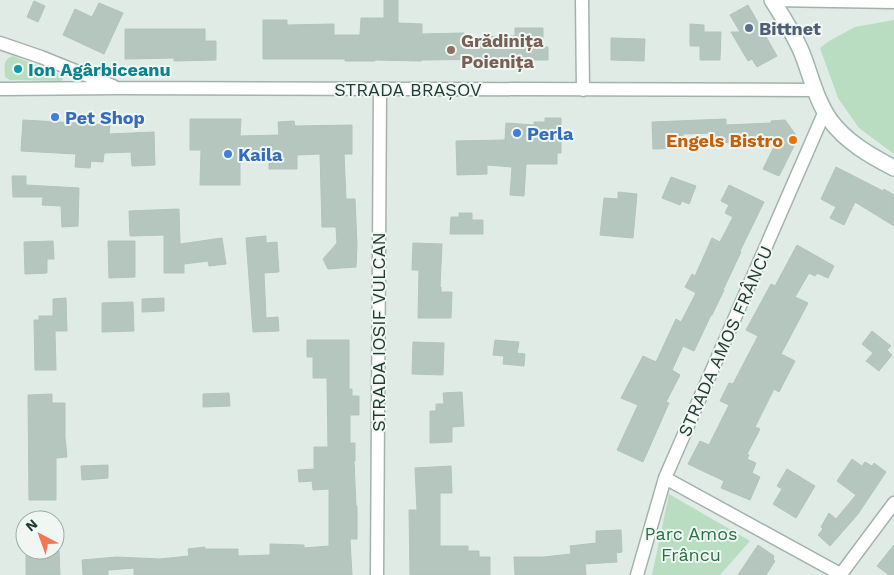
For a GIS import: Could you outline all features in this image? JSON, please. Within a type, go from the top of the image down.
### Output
[{"type":"main road","points":[[772,0],[801,51],[825,112],[850,141],[894,168]]},
{"type":"street","points":[[582,0],[583,90]]},
{"type":"street","points":[[772,0],[894,2]]},
{"type":"street","points":[[0,43],[41,56],[117,88]]},
{"type":"street","name":"STRADA BRAȘOV","points":[[0,89],[815,90]]},
{"type":"street","name":"STRADA IOSIF VULCAN","points":[[377,575],[380,89]]},
{"type":"street","name":"STRADA AMOS FRÂNCU","points":[[637,575],[665,478],[825,112]]},
{"type":"street","points":[[665,478],[842,575],[894,503]]},
{"type":"green space","points":[[894,20],[894,154],[859,128],[838,98],[820,48],[855,27]]},
{"type":"green space","points":[[13,56],[61,75],[62,81],[10,80],[5,77],[5,64],[7,59]]},
{"type":"green space","name":"Parc Amos Frâncu","points":[[669,494],[750,541],[720,575],[652,575]]},
{"type":"building","points":[[384,0],[398,0],[398,23],[422,24],[422,34],[464,33],[464,37],[515,36],[515,28],[543,28],[543,47],[548,47],[548,60],[345,61],[345,59],[263,59],[263,20],[287,20],[287,25],[334,24],[334,35],[360,35],[361,18],[384,18]]},
{"type":"building","points":[[34,1],[45,6],[38,22],[27,17]]},
{"type":"building","points":[[99,3],[123,13],[104,54],[63,35],[75,9],[92,17]]},
{"type":"building","points":[[748,5],[777,56],[757,67],[752,59],[748,61],[731,32],[740,32],[730,15]]},
{"type":"building","points":[[690,24],[704,25],[704,32],[721,32],[720,60],[700,60],[700,46],[690,46]]},
{"type":"building","points":[[125,29],[205,29],[205,41],[216,41],[216,60],[174,61],[174,58],[125,59]]},
{"type":"building","points":[[611,38],[645,39],[644,61],[611,60]]},
{"type":"building","points":[[545,118],[561,118],[561,153],[557,153],[557,164],[526,164],[524,196],[510,195],[512,167],[487,165],[487,174],[457,175],[456,141],[505,140],[506,123],[534,125],[534,122],[545,122]]},
{"type":"building","points":[[190,119],[241,119],[240,136],[279,135],[278,122],[294,121],[295,126],[352,125],[352,154],[344,154],[346,199],[355,199],[356,267],[328,269],[323,259],[337,243],[336,227],[322,227],[320,154],[297,155],[297,169],[269,169],[269,152],[240,153],[240,185],[200,185],[201,150],[190,150]]},
{"type":"building","points":[[726,119],[726,125],[771,123],[771,121],[785,120],[798,138],[779,176],[763,169],[775,145],[738,147],[738,142],[713,143],[712,133],[683,134],[683,148],[653,149],[652,122]]},
{"type":"building","points":[[23,120],[110,125],[109,134],[154,132],[155,165],[132,166],[131,152],[104,153],[103,162],[91,161],[90,168],[75,167],[76,154],[21,151]]},
{"type":"building","points":[[836,167],[894,195],[894,226],[855,202],[844,225],[830,218],[836,207],[821,199]]},
{"type":"building","points":[[12,176],[26,176],[26,185],[79,188],[78,226],[62,227],[61,206],[42,205],[43,197],[13,197]]},
{"type":"building","points":[[671,177],[696,186],[689,204],[682,201],[680,205],[662,198]]},
{"type":"building","points":[[729,185],[764,202],[694,351],[683,346],[672,370],[680,375],[666,402],[669,403],[643,462],[617,450],[638,405],[621,398],[643,356],[656,362],[676,319],[681,322],[696,293],[685,287],[692,274],[695,276],[712,238],[720,242],[733,217],[725,213],[729,205],[721,201]]},
{"type":"building","points":[[618,192],[637,194],[633,238],[600,235],[604,198],[618,199]]},
{"type":"building","points":[[179,209],[180,244],[222,238],[226,264],[209,266],[208,261],[184,264],[184,273],[164,273],[164,235],[130,236],[129,211]]},
{"type":"building","points":[[459,213],[472,213],[472,220],[483,220],[483,234],[450,234],[451,217],[459,217]]},
{"type":"building","points":[[266,236],[266,243],[277,242],[279,272],[264,273],[266,318],[278,317],[279,331],[253,332],[246,238]]},
{"type":"building","points":[[53,241],[54,259],[47,259],[47,273],[25,274],[24,242]]},
{"type":"building","points":[[108,241],[135,241],[135,277],[109,278]]},
{"type":"building","points":[[413,243],[442,244],[440,287],[441,292],[452,292],[451,318],[418,318],[419,270],[412,270]]},
{"type":"building","points":[[797,245],[834,266],[828,278],[817,273],[815,276],[809,273],[795,297],[808,303],[781,354],[795,361],[779,392],[774,389],[755,427],[760,429],[747,454],[749,455],[747,459],[756,463],[752,473],[760,477],[750,500],[721,488],[724,481],[688,464],[700,441],[709,445],[729,405],[720,401],[729,383],[733,384],[758,336],[746,330],[771,284],[775,286]]},
{"type":"building","points":[[66,298],[67,331],[55,331],[56,370],[35,370],[34,320],[39,320],[39,316],[53,316],[53,299]]},
{"type":"building","points":[[164,298],[164,311],[142,312],[142,299]]},
{"type":"building","points":[[133,302],[134,331],[102,332],[102,303]]},
{"type":"building","points":[[872,331],[891,346],[887,350],[892,355],[879,371],[866,361],[873,353],[862,344]]},
{"type":"building","points":[[307,340],[349,340],[349,389],[352,389],[352,396],[359,396],[359,415],[350,415],[350,443],[355,443],[354,461],[357,506],[357,539],[350,539],[352,575],[134,575],[134,568],[108,570],[108,575],[83,575],[82,560],[117,557],[160,559],[189,556],[188,549],[205,547],[205,549],[238,549],[238,556],[270,555],[270,544],[304,545],[304,548],[329,546],[329,489],[313,490],[312,481],[299,482],[298,470],[314,469],[314,447],[328,447],[327,378],[313,378],[313,357],[307,357]]},
{"type":"building","points":[[495,340],[519,342],[517,353],[525,354],[524,366],[503,364],[504,356],[493,355]]},
{"type":"building","points":[[413,342],[444,343],[443,375],[412,374]]},
{"type":"building","points":[[462,392],[464,426],[452,427],[452,442],[430,443],[430,411],[436,411],[436,404],[444,404],[443,393]]},
{"type":"building","points":[[229,393],[230,406],[203,407],[203,394]]},
{"type":"building","points":[[52,394],[52,403],[65,403],[67,457],[56,458],[56,500],[29,500],[28,395]]},
{"type":"building","points":[[852,459],[862,466],[865,462],[872,466],[874,463],[886,472],[858,514],[830,546],[818,535],[823,529],[821,527],[829,513],[836,519],[856,495],[837,481]]},
{"type":"building","points":[[108,465],[108,478],[82,480],[81,466]]},
{"type":"building","points":[[451,466],[452,493],[440,493],[440,546],[468,546],[468,551],[479,551],[479,557],[490,557],[490,575],[410,575],[409,510],[417,510],[415,468]]},
{"type":"building","points":[[787,469],[815,486],[796,518],[773,504],[782,489],[777,486]]},
{"type":"building","points":[[621,530],[622,552],[616,553],[617,562],[585,564],[586,575],[515,575],[514,557],[544,557],[571,554],[570,546],[596,543],[596,531]]},
{"type":"building","points":[[758,545],[774,556],[773,559],[775,561],[766,575],[738,575]]},
{"type":"building","points":[[894,545],[894,575],[889,575],[877,566]]},
{"type":"building","points":[[26,560],[59,560],[60,575],[26,575]]},
{"type":"place","name":"Bittnet","points":[[749,28]]},
{"type":"place","name":"Grădinița Poienița","points":[[451,50]]},
{"type":"place","name":"Ion Agârbiceanu","points":[[18,69]]},
{"type":"place","name":"Pet Shop","points":[[55,117]]},
{"type":"place","name":"Perla","points":[[517,133]]},
{"type":"place","name":"Engels Bistro","points":[[793,140]]},
{"type":"place","name":"Kaila","points":[[228,154]]}]
